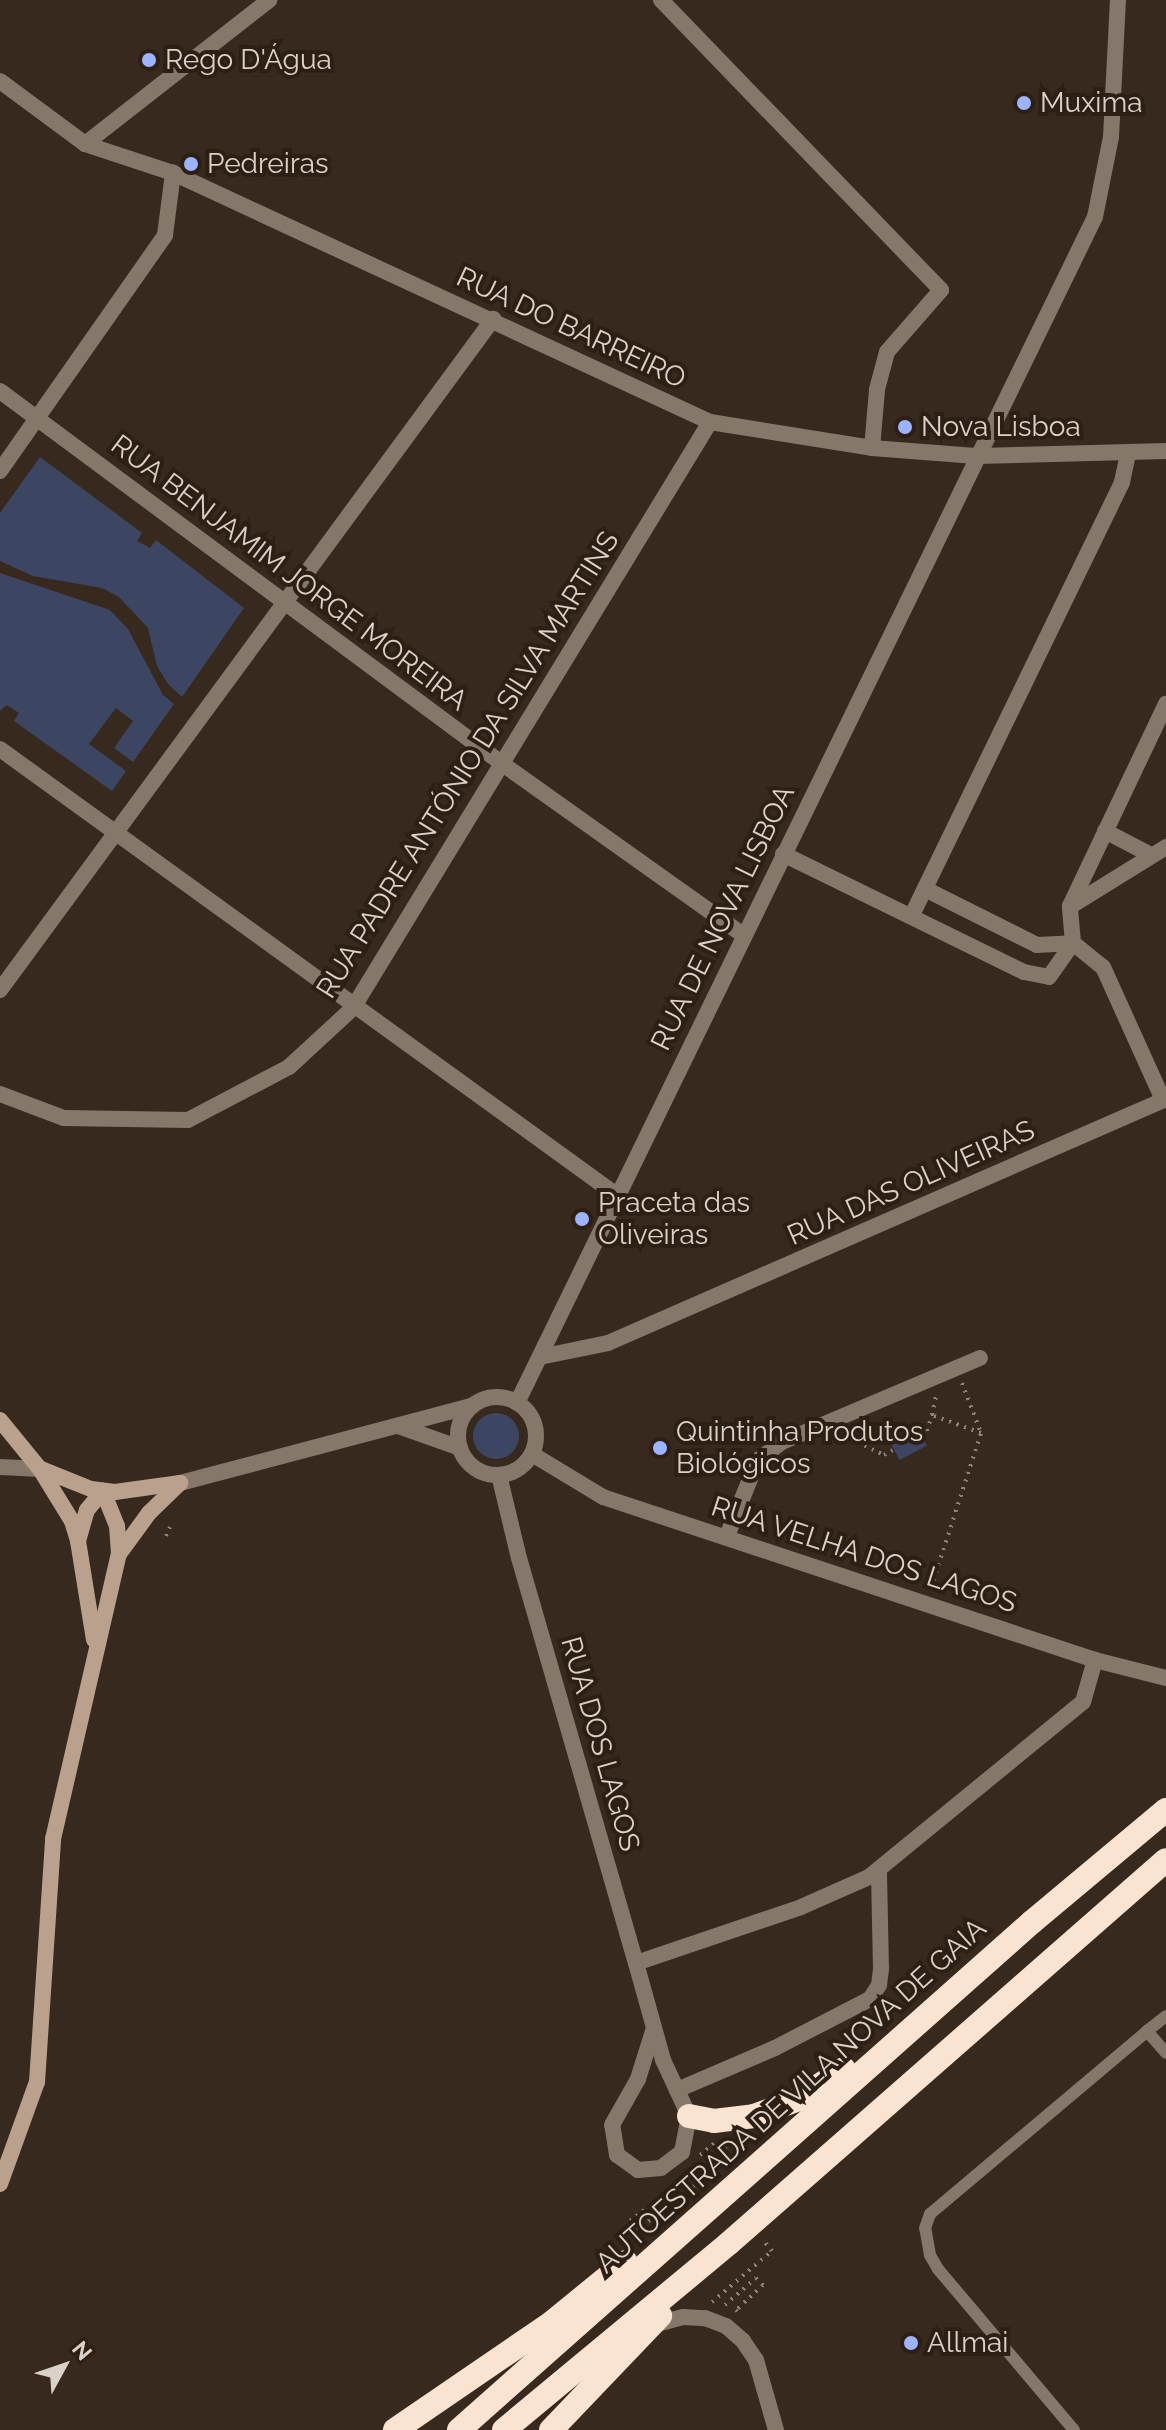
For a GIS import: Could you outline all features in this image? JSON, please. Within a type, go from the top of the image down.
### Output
[{"type":"highway","name":"AUTOESTRADA DE VILA NOVA DE GAIA","points":[[459,2430],[1032,1922],[1166,1810]]},
{"type":"highway","points":[[504,2430],[728,2244],[1166,1860]]},
{"type":"highway","points":[[395,2430],[550,2324],[1009,1927],[1032,1922]]},
{"type":"highway","points":[[689,2116],[714,2121],[754,2116],[799,2099],[844,2069]]},
{"type":"highway","points":[[551,2430],[728,2244]]},
{"type":"main road","points":[[0,1420],[62,1502],[78,1541],[95,1646]]},
{"type":"main road","points":[[40,1469],[65,1481],[103,1491],[180,1483]]},
{"type":"main road","points":[[119,1554],[149,1513],[180,1483]]},
{"type":"main road","points":[[78,1541],[87,1510],[103,1491]]},
{"type":"main road","points":[[0,2184],[37,2082],[53,1839],[95,1646],[119,1554],[117,1526],[103,1491]]},
{"type":"street","points":[[85,144],[269,0]]},
{"type":"street","points":[[661,0],[941,290],[887,352],[877,390],[872,448]]},
{"type":"street","name":"RUA DE NOVA LISBOA","points":[[517,1403],[1095,217],[1111,137],[1118,0]]},
{"type":"street","name":"RUA DO BARREIRO","points":[[0,81],[85,144],[173,173],[710,422],[872,448],[976,456],[1166,451]]},
{"type":"street","points":[[0,471],[165,235],[173,173]]},
{"type":"street","points":[[0,990],[493,319]]},
{"type":"street","name":"RUA BENJAMIM JORGE MOREIRA","points":[[0,391],[504,765],[743,935]]},
{"type":"street","name":"RUA PADRE ANTÓNIO DA SILVA MARTINS","points":[[0,1094],[64,1118],[188,1120],[289,1067],[353,1008],[504,765],[710,422]]},
{"type":"street","points":[[912,915],[1122,482],[1128,454]]},
{"type":"street","points":[[783,854],[1024,972],[1049,977],[1073,943],[1070,906],[1166,704]]},
{"type":"street","points":[[0,749],[353,1008],[618,1196]]},
{"type":"street","points":[[1105,831],[1158,851]]},
{"type":"street","points":[[1070,906],[1158,851]]},
{"type":"street","points":[[925,889],[1037,945],[1073,943],[1103,967],[1164,1100]]},
{"type":"street","points":[[1024,972],[1037,945]]},
{"type":"street","name":"RUA DAS OLIVEIRAS","points":[[540,1357],[608,1343],[1164,1100]]},
{"type":"street","points":[[727,1536],[760,1459],[782,1442],[980,1358]]},
{"type":"street","points":[[180,1483],[472,1406],[485,1398],[501,1397],[517,1403],[535,1424],[536,1440],[532,1454],[523,1466],[499,1475],[479,1471],[467,1461],[460,1448],[458,1433],[462,1418],[472,1406]]},
{"type":"street","points":[[398,1426],[460,1448]]},
{"type":"street","name":"RUA VELHA DOS LAGOS","points":[[532,1454],[603,1497],[1095,1660],[1166,1678]]},
{"type":"street","points":[[0,1467],[40,1469]]},
{"type":"street","name":"RUA DOS LAGOS","points":[[499,1475],[519,1558],[654,2028],[689,2116]]},
{"type":"street","points":[[636,1963],[801,1907],[879,1870],[1083,1702],[1095,1660]]},
{"type":"street","points":[[677,2090],[775,2048],[870,1999],[879,1985],[881,1969],[879,1870]]},
{"type":"street","points":[[654,2028],[638,2079],[612,2125],[617,2155],[638,2170],[661,2168],[682,2152],[689,2116]]},
{"type":"street","points":[[652,2325],[683,2317],[705,2318],[726,2326],[743,2341],[756,2360],[777,2430]]},
{"type":"lane","points":[[1074,2430],[938,2269],[928,2247],[925,2228],[930,2214],[1166,2016]]},
{"type":"lane","points":[[1147,2031],[1166,2053]]},
{"type":"path","points":[[927,1431],[949,1371]]},
{"type":"path","points":[[926,1603],[981,1433],[949,1371]]},
{"type":"path","points":[[932,1415],[981,1433]]},
{"type":"path","points":[[823,1425],[884,1455],[893,1450]]},
{"type":"path","points":[[166,1536],[170,1527]]},
{"type":"path","points":[[689,2163],[724,2136],[729,2144],[630,2221],[637,2230],[707,2176]]},
{"type":"path","points":[[745,2321],[736,2310],[763,2285],[756,2278],[719,2311],[711,2303],[772,2251]]},
{"type":"shaded area","points":[[40,457],[142,533],[137,541],[150,548],[156,540],[244,608],[182,697],[168,684],[157,666],[148,628],[119,597],[102,588],[33,576],[0,561],[0,513]]},
{"type":"shaded area","points":[[0,573],[110,610],[128,629],[163,695],[174,704],[133,762],[114,748],[133,721],[116,708],[89,744],[126,771],[112,791],[14,721],[19,713],[7,705],[0,711]]},
{"type":"shaded area","points":[[496,1413],[512,1420],[519,1436],[512,1452],[496,1459],[480,1452],[473,1436],[480,1420]]},
{"type":"shaded area","points":[[917,1427],[927,1446],[899,1460],[890,1442]]},
{"type":"place","name":"Rego D'Água","points":[[149,60]]},
{"type":"place","name":"Muxima","points":[[1024,103]]},
{"type":"place","name":"Pedreiras","points":[[191,164]]},
{"type":"place","name":"Nova Lisboa","points":[[905,427]]},
{"type":"place","name":"Praceta das Oliveiras","points":[[582,1219]]},
{"type":"place","name":"Quintinha Produtos Biológicos","points":[[660,1448]]},
{"type":"place","name":"Allmai","points":[[911,2343]]}]
